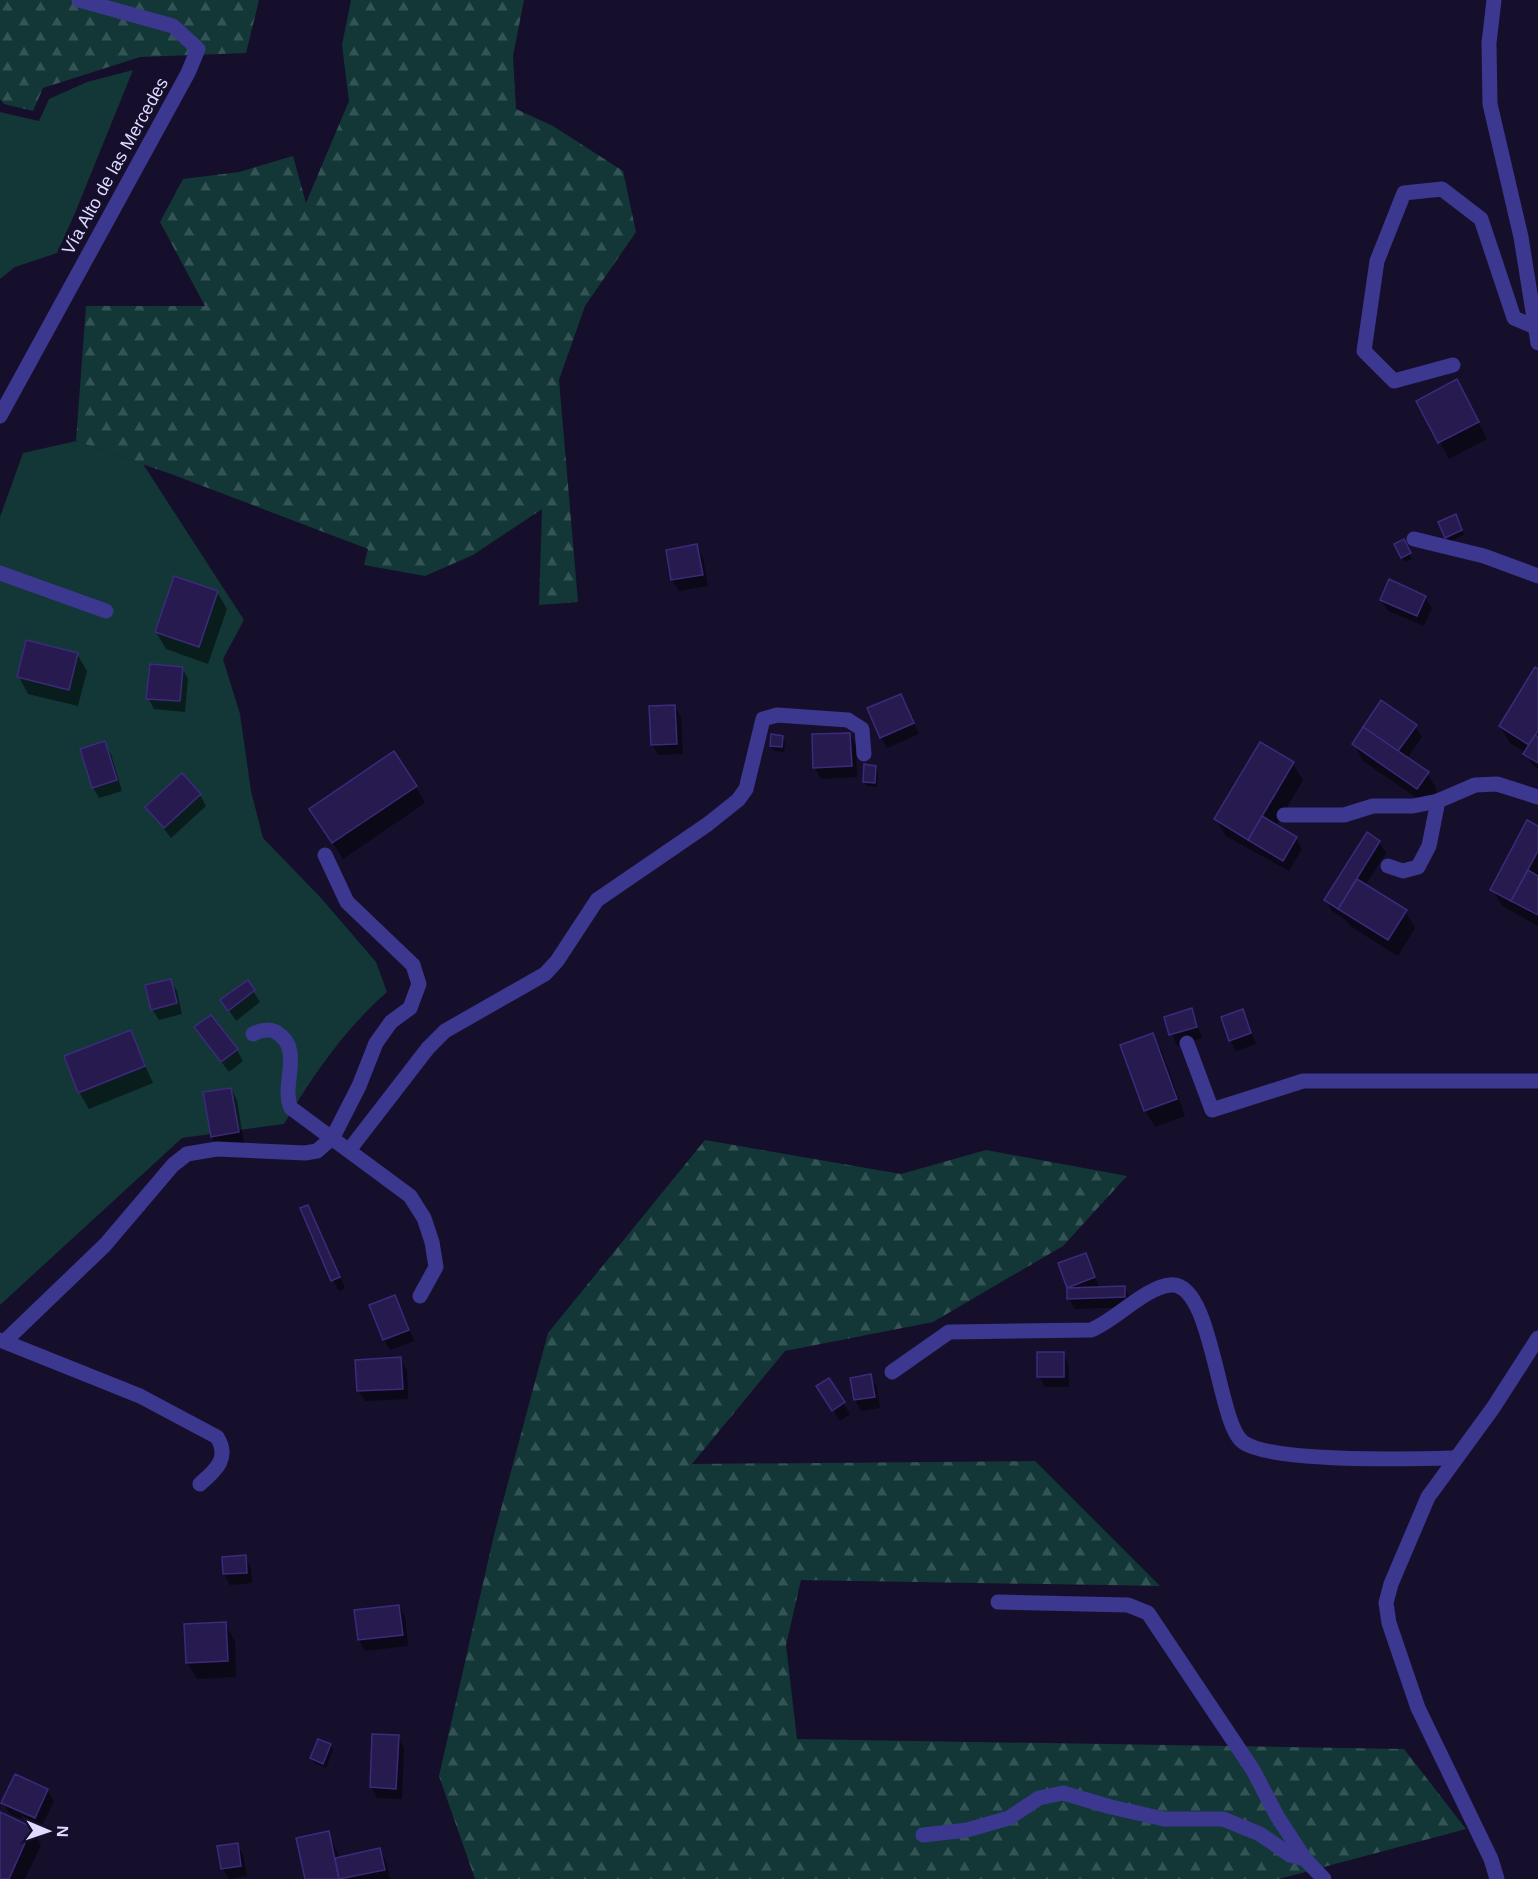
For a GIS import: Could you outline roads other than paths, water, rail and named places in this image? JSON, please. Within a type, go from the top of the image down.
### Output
[{"type":"street","name":"Vía Alto de las Mercedes","points":[[0,416],[188,74],[198,49],[173,26],[79,0]]},
{"type":"street","points":[[1494,0],[1489,43],[1490,104],[1521,237],[1533,326],[1538,343]]},
{"type":"street","points":[[1453,365],[1394,381],[1364,351],[1377,261],[1404,193],[1442,189],[1481,219],[1514,318],[1533,326]]},
{"type":"street","points":[[1414,539],[1485,556],[1538,576]]},
{"type":"street","points":[[0,573],[106,611]]},
{"type":"street","points":[[350,1149],[428,1048],[445,1031],[545,974],[557,961],[597,900],[708,824],[738,800],[746,789],[763,719],[777,715],[848,720],[862,729],[864,754]]},
{"type":"street","points":[[1284,815],[1344,815],[1373,806],[1413,806],[1438,801],[1475,785],[1497,784],[1538,797]]},
{"type":"street","points":[[1389,866],[1403,871],[1418,867],[1430,846],[1438,801]]},
{"type":"street","points":[[200,1484],[221,1464],[223,1447],[218,1437],[140,1396],[3,1341],[105,1245],[173,1165],[187,1154],[210,1149],[305,1153],[317,1151],[333,1137],[359,1086],[376,1042],[391,1022],[410,1008],[419,984],[413,965],[346,902],[325,855]]},
{"type":"street","points":[[253,1034],[262,1030],[272,1030],[283,1037],[289,1048],[291,1062],[289,1103],[296,1113],[350,1149],[410,1196],[424,1218],[432,1242],[436,1267],[420,1296]]},
{"type":"street","points":[[1187,1043],[1212,1110],[1303,1081],[1538,1081]]},
{"type":"street","points":[[891,1372],[949,1332],[1091,1330],[1104,1325],[1154,1291],[1170,1285],[1178,1286],[1185,1290],[1201,1316],[1233,1431],[1249,1447],[1298,1455],[1382,1459],[1455,1458]]},
{"type":"street","points":[[1497,1879],[1491,1859],[1418,1708],[1389,1623],[1386,1603],[1390,1584],[1428,1497],[1493,1408],[1538,1338]]},
{"type":"street","points":[[998,1602],[1128,1605],[1148,1613],[1253,1770],[1277,1816],[1305,1859],[1324,1879]]},
{"type":"street","points":[[923,1835],[967,1830],[1009,1818],[1039,1798],[1064,1793],[1111,1808],[1164,1819],[1223,1820],[1260,1834],[1290,1855],[1305,1859]]}]
